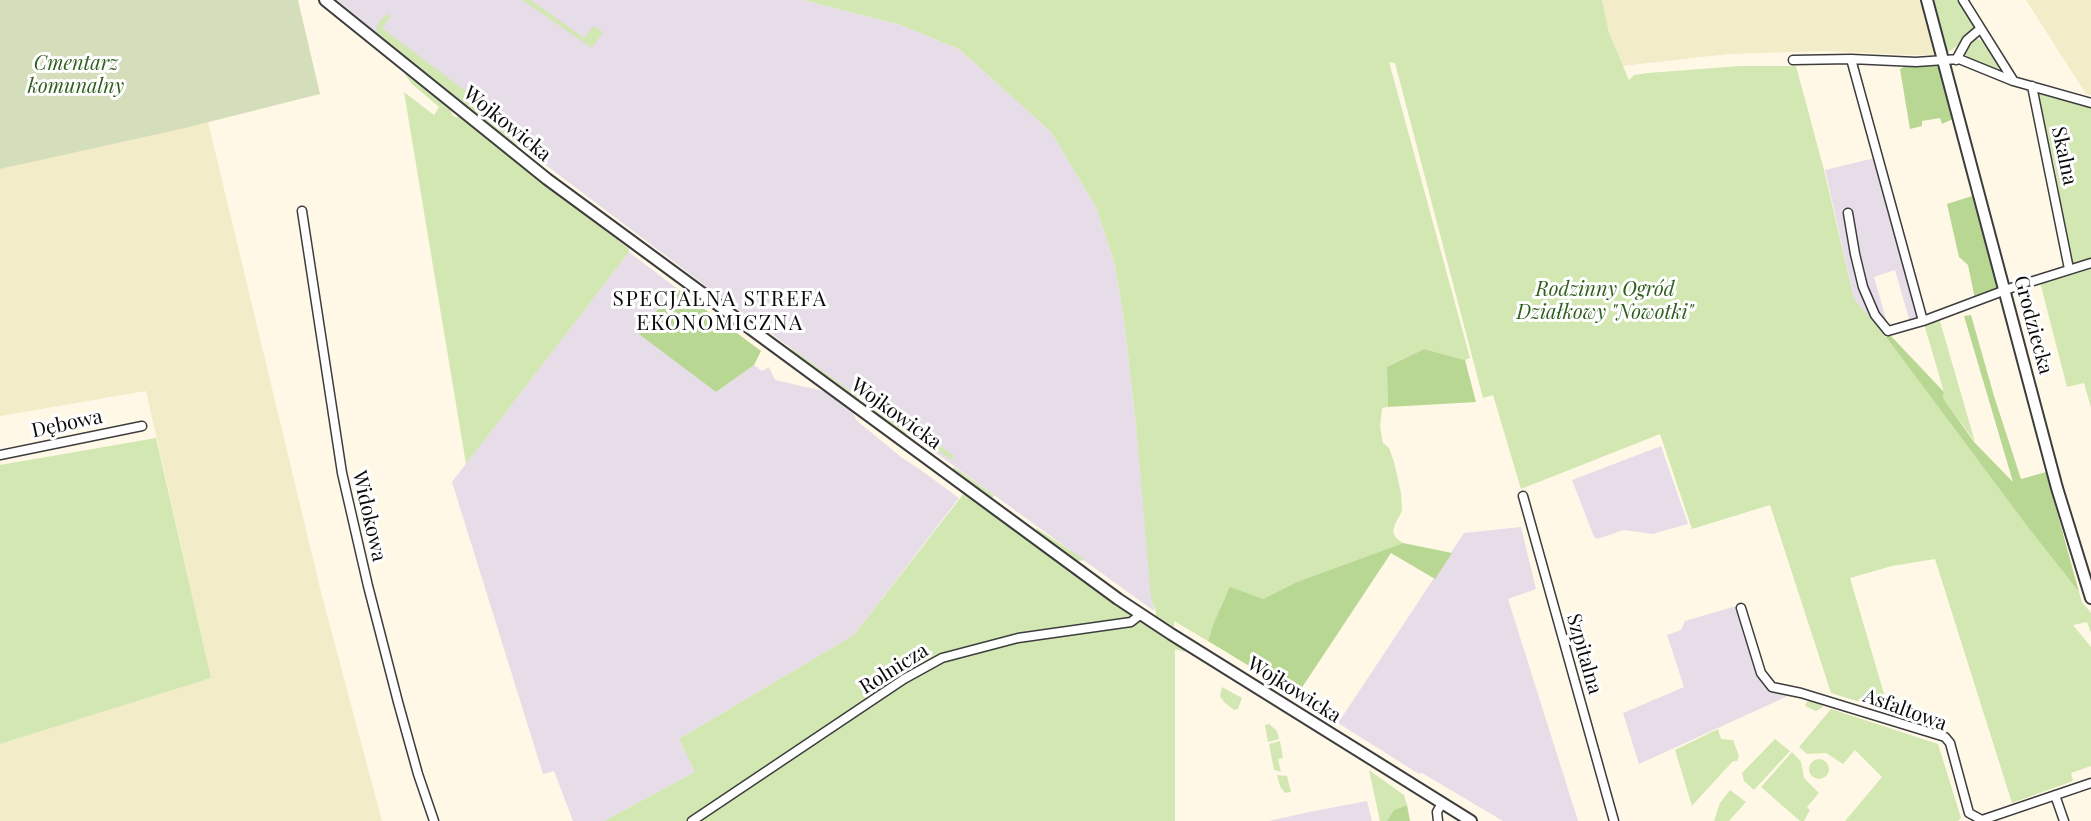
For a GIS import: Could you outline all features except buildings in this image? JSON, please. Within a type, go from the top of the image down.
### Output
[{"type":"street","name":"Wojkowicka","points":[[325,0],[556,186],[1141,614],[1471,821]]},
{"type":"street","name":"Grodziecka","points":[[1927,0],[2057,488],[2091,597]]},
{"type":"street","points":[[1963,0],[2013,81]]},
{"type":"street","points":[[1956,60],[1967,40],[1980,29]]},
{"type":"street","points":[[1851,59],[1923,321]]},
{"type":"street","points":[[1793,60],[1851,59],[1916,62],[1956,60],[2013,81],[2091,103]]},
{"type":"street","name":"Skalna","points":[[2032,86],[2069,269]]},
{"type":"street","name":"Widokowa","points":[[302,211],[342,473],[398,702],[434,821]]},
{"type":"street","points":[[1848,213],[1863,287],[1875,315],[1888,331],[2091,263]]},
{"type":"street","name":"Dębowa","points":[[0,455],[142,426]]},
{"type":"street","name":"Szpitalna","points":[[1523,496],[1614,821]]},
{"type":"street","name":"Asfaltowa","points":[[1741,608],[1761,673],[1772,687],[1810,695],[1945,737],[1950,743],[1969,813],[1982,821],[2091,783]]},
{"type":"street","name":"Rolnicza","points":[[692,821],[904,679],[942,658],[1018,638],[1131,622],[1141,614]]},
{"type":"street","points":[[2055,795],[2064,821]]},
{"type":"street","points":[[1438,821],[1437,812],[1442,803]]},
{"type":"shaded area","points":[[337,0],[803,0],[901,25],[959,49],[1051,132],[1096,207],[1114,261],[1124,320],[1154,611],[715,293],[514,141]]},
{"type":"shaded area","points":[[1602,0],[1920,0],[1935,55],[1825,51],[1728,54],[1622,66],[1609,33]]},
{"type":"shaded area","points":[[2026,0],[2091,0],[2091,95],[2086,94]]},
{"type":"shaded area","points":[[208,122],[321,592],[382,821],[0,821],[0,744],[211,678],[146,391],[0,416],[0,169]]},
{"type":"shaded area","points":[[1875,158],[1920,319],[1910,322],[1895,270],[1874,277],[1889,329],[1880,331],[1854,299],[1825,170]]},
{"type":"shaded area","points":[[629,252],[675,287],[640,334],[716,392],[754,365],[762,371],[769,367],[775,380],[841,395],[853,410],[856,420],[901,457],[959,498],[854,635],[679,739],[695,772],[604,821],[573,821],[554,771],[543,774],[452,482]]},
{"type":"shaded area","points":[[1661,446],[1688,524],[1652,534],[1624,530],[1597,539],[1594,537],[1572,480]]},
{"type":"shaded area","points":[[1521,527],[1536,589],[1508,599],[1578,821],[1503,821],[1422,773],[1419,774],[1338,723],[1464,533]]},
{"type":"shaded area","points":[[1743,604],[1764,673],[1788,696],[1639,764],[1623,713],[1684,687],[1667,635],[1681,630],[1685,621]]},
{"type":"shaded area","points":[[1367,801],[1372,821],[1269,821],[1309,812]]},
{"type":"green space","name":"Cmentarz komunalny","points":[[0,0],[298,0],[320,94],[185,128],[0,169]]},
{"type":"green space","points":[[522,0],[531,0],[584,38],[594,26],[603,32],[592,48]]},
{"type":"green space","name":"Rodzinny Ogród Działkowy \"Nowotki\"","points":[[803,0],[1602,0],[1609,33],[1629,80],[1634,75],[1648,73],[1740,66],[1796,66],[1824,170],[1854,299],[1886,337],[2079,592],[2082,602],[2091,613],[2091,633],[2087,622],[2073,625],[2091,647],[2091,766],[2071,773],[2073,781],[2012,803],[1935,559],[1892,566],[1850,578],[1889,711],[1831,693],[1770,505],[1692,529],[1660,434],[1521,489],[1493,395],[1483,398],[1395,63],[1389,62],[1470,358],[1465,360],[1424,349],[1387,367],[1388,407],[1382,408],[1380,427],[1383,443],[1389,448],[1394,462],[1401,493],[1402,511],[1393,532],[1396,538],[1403,543],[1297,582],[1263,599],[1213,625],[1208,641],[1174,621],[1175,643],[1185,652],[1175,649],[1175,821],[604,821],[695,772],[679,739],[854,635],[968,488],[1155,628],[1156,612],[1151,598],[1136,424],[1124,320],[1114,261],[1096,207],[1051,132],[959,49],[901,25]]},
{"type":"green space","points":[[1932,0],[1961,0],[1974,24],[1975,30],[1962,43],[1948,52]]},
{"type":"green space","points":[[389,14],[391,16],[382,28],[532,141],[514,146],[378,36],[376,28],[381,19]]},
{"type":"green space","points":[[1977,39],[1985,42],[1999,66],[1997,70],[1971,60],[1965,55],[1966,47]]},
{"type":"green space","points":[[1935,65],[1941,69],[1953,119],[1942,124],[1940,118],[1922,121],[1922,126],[1910,129],[1900,69],[1905,66]]},
{"type":"green space","points":[[404,73],[451,109],[452,115],[460,117],[629,249],[629,252],[466,464],[404,92],[434,115],[439,107],[412,84]]},
{"type":"green space","points":[[2031,88],[2091,106],[2091,260],[2071,266],[2055,169],[2045,127]]},
{"type":"green space","points":[[1972,196],[1999,290],[1975,299],[1968,265],[1959,257],[1947,204]]},
{"type":"green space","points":[[2091,267],[2091,408],[2084,383],[2067,387],[2040,282]]},
{"type":"green space","points":[[675,287],[761,351],[754,365],[716,392],[639,334]]},
{"type":"green space","points":[[1971,315],[2021,479],[2046,472],[2079,592],[1886,337],[1890,335],[1944,392],[1943,398],[1974,442],[2013,482],[1964,316]]},
{"type":"green space","points":[[1939,318],[1975,442],[1943,398],[1944,392],[1924,324]]},
{"type":"green space","points":[[791,348],[860,398],[858,401],[794,354]]},
{"type":"green space","points":[[1424,349],[1465,360],[1476,402],[1388,407],[1387,367]]},
{"type":"green space","points":[[864,400],[911,435],[902,433],[861,404]]},
{"type":"green space","points":[[926,435],[954,456],[951,460],[924,440]]},
{"type":"green space","points":[[156,438],[211,678],[0,744],[0,465]]},
{"type":"green space","points":[[954,467],[994,495],[992,499],[952,469]]},
{"type":"green space","points":[[1036,528],[1085,560],[1077,561],[1038,533]]},
{"type":"green space","points":[[1403,543],[1452,553],[1435,579],[1391,553],[1297,695],[1208,641],[1230,587],[1263,599],[1297,582]]},
{"type":"green space","points":[[1222,687],[1242,698],[1238,709],[1234,710],[1224,702],[1220,696]]},
{"type":"green space","points":[[1809,699],[1823,702],[1822,708],[1816,711],[1807,707],[1805,705]]},
{"type":"green space","points":[[1831,709],[1938,744],[1961,818],[1958,821],[1845,821],[1882,777],[1855,750],[1843,764],[1826,753],[1807,754],[1799,747]]},
{"type":"green space","points":[[1269,724],[1277,731],[1279,739],[1268,742],[1265,725]]},
{"type":"green space","points":[[1718,729],[1721,739],[1733,740],[1739,756],[1737,761],[1733,761],[1692,806],[1675,750]]},
{"type":"green space","points":[[1775,739],[1790,751],[1754,790],[1744,781],[1742,773]]},
{"type":"green space","points":[[1280,741],[1283,758],[1278,759],[1281,772],[1274,770],[1269,744]]},
{"type":"green space","points":[[1792,752],[1801,762],[1804,778],[1819,793],[1807,807],[1810,810],[1804,821],[1800,821],[1761,787]]},
{"type":"green space","points":[[1819,759],[1826,762],[1829,769],[1826,776],[1819,779],[1812,776],[1809,769],[1812,762]]},
{"type":"green space","points":[[1369,770],[1404,795],[1407,805],[1394,810],[1387,821],[1380,821]]},
{"type":"green space","points":[[1277,775],[1287,776],[1291,792],[1285,793]]},
{"type":"green space","points":[[1730,790],[1746,802],[1729,821],[1714,821],[1720,803]]},
{"type":"green space","points":[[1407,805],[1410,821],[1387,821],[1394,810]]},
{"type":"district","name":"SPECJALNA STREFA EKONOMICZNA","points":[[720,311]]}]
